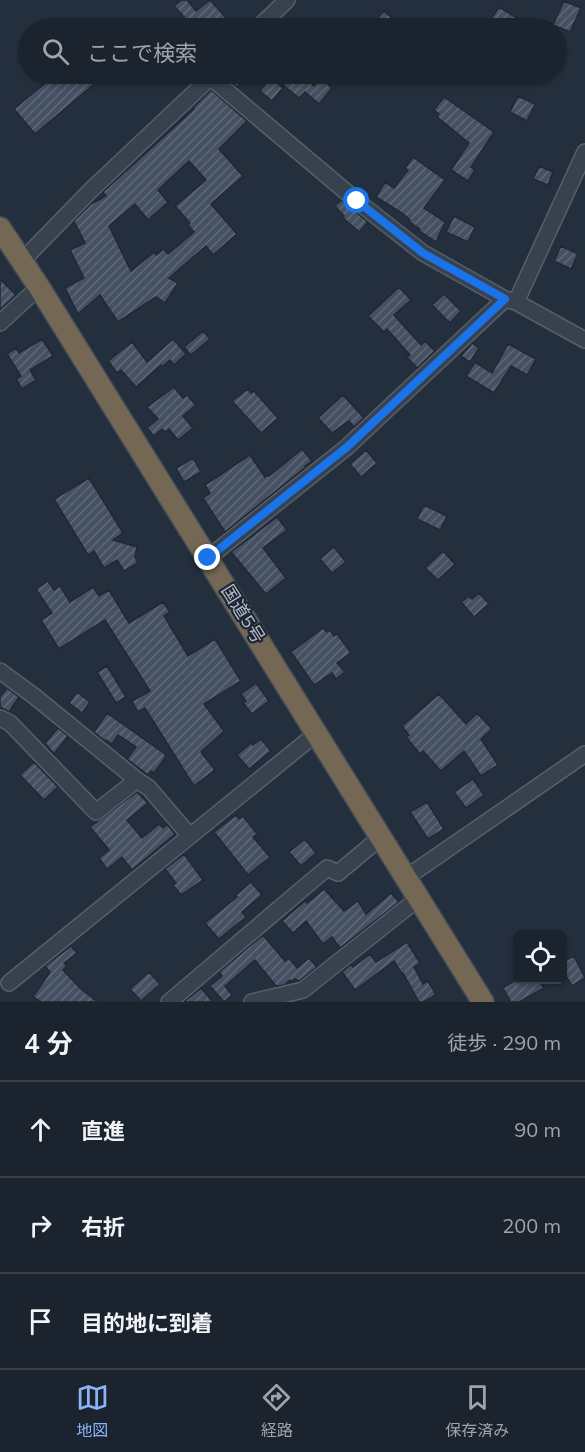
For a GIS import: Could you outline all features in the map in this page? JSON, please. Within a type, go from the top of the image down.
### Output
[{"type":"highway","name":"国道5号","points":[[0,228],[407,877],[481,1002]]},
{"type":"street","points":[[268,18],[286,0]]},
{"type":"street","points":[[22,261],[91,190],[203,84]]},
{"type":"street","points":[[222,84],[357,201],[423,253],[585,340]]},
{"type":"street","points":[[208,558],[347,447],[510,300],[585,152]]},
{"type":"street","points":[[0,323],[39,287]]},
{"type":"street","points":[[0,671],[149,788],[190,836]]},
{"type":"street","points":[[0,718],[10,723],[96,812],[137,780]]},
{"type":"street","points":[[9,983],[317,733]]},
{"type":"street","points":[[407,877],[585,754]]},
{"type":"street","points":[[169,1002],[327,868],[338,873],[381,837]]},
{"type":"street","points":[[252,1002],[303,990],[419,898]]},
{"type":"building","points":[[181,0],[187,0],[196,11],[210,0],[226,18],[185,18],[174,6]]},
{"type":"building","points":[[564,1],[581,8],[570,32],[567,31],[567,18],[556,18]]},
{"type":"building","points":[[499,7],[517,18],[492,18]]},
{"type":"building","points":[[384,11],[392,18],[378,18]]},
{"type":"building","points":[[44,84],[94,84],[35,134],[14,109]]},
{"type":"building","points":[[266,84],[278,84],[283,88],[272,101],[260,91]]},
{"type":"building","points":[[327,84],[332,88],[319,104],[305,92],[299,98],[283,85]]},
{"type":"building","points":[[211,90],[247,121],[219,149],[243,176],[211,204],[237,234],[213,255],[206,246],[169,278],[178,283],[165,303],[156,297],[118,322],[100,295],[78,314],[65,288],[84,278],[70,250],[85,243],[74,221],[91,204],[106,196],[103,192]],"holes":[[[189,161],[206,180],[175,206],[190,223],[188,225],[194,232],[168,254],[164,249],[156,255],[154,252],[131,271],[109,226],[135,204],[148,220],[168,202],[158,190]]]},
{"type":"building","points":[[518,96],[535,104],[527,121],[510,112]]},
{"type":"building","points":[[444,97],[494,132],[471,167],[475,170],[468,181],[451,170],[469,143],[437,117],[439,114],[434,110]]},
{"type":"building","points":[[413,157],[445,180],[424,208],[445,222],[436,242],[419,231],[420,229],[409,222],[410,220],[402,213],[376,197],[385,182],[394,188],[408,170],[405,168]]},
{"type":"building","points":[[539,166],[553,172],[548,185],[533,179]]},
{"type":"building","points":[[341,200],[368,222],[359,232],[343,218],[344,216],[335,206]]},
{"type":"building","points":[[454,216],[475,227],[468,242],[446,232]]},
{"type":"building","points":[[561,246],[578,254],[571,269],[554,261]]},
{"type":"building","points":[[0,279],[16,295],[0,310]]},
{"type":"building","points":[[399,287],[411,300],[394,315],[421,345],[425,341],[435,351],[417,368],[407,357],[410,355],[387,329],[384,332],[368,316]]},
{"type":"building","points":[[444,294],[461,311],[450,323],[432,305]]},
{"type":"building","points":[[203,331],[210,339],[191,355],[184,347]]},
{"type":"building","points":[[42,339],[53,356],[30,370],[36,380],[22,389],[16,379],[21,376],[7,354],[16,348],[19,353]]},
{"type":"building","points":[[173,339],[186,354],[174,365],[170,360],[162,367],[161,365],[136,387],[121,370],[117,373],[108,361],[132,342],[147,362]]},
{"type":"building","points":[[472,343],[479,348],[470,362],[461,356]]},
{"type":"building","points":[[508,344],[536,359],[527,375],[511,366],[494,393],[466,376],[475,362],[492,373]]},
{"type":"building","points":[[174,387],[183,398],[187,395],[196,405],[183,416],[193,428],[178,440],[169,429],[165,432],[162,429],[154,436],[147,428],[158,419],[147,407]]},
{"type":"building","points":[[248,389],[251,393],[254,391],[278,418],[261,433],[232,401]]},
{"type":"building","points":[[343,395],[364,418],[354,427],[349,421],[332,433],[318,418]]},
{"type":"building","points":[[302,449],[312,461],[225,532],[203,498],[210,493],[205,485],[250,455],[265,477],[269,476]]},
{"type":"building","points":[[366,450],[377,463],[361,477],[350,464]]},
{"type":"building","points":[[193,458],[201,472],[184,482],[176,468]]},
{"type":"building","points":[[89,478],[123,533],[113,540],[137,547],[135,557],[138,563],[124,571],[117,560],[104,568],[94,551],[88,555],[54,499]]},
{"type":"building","points":[[424,505],[447,516],[440,530],[417,519]]},
{"type":"building","points":[[277,517],[287,530],[263,548],[286,578],[266,594],[231,552]]},
{"type":"building","points":[[334,547],[346,562],[332,573],[320,559]]},
{"type":"building","points":[[443,551],[455,564],[438,580],[425,568]]},
{"type":"building","points":[[48,581],[54,590],[60,586],[70,602],[93,587],[99,596],[109,590],[129,623],[163,602],[170,612],[164,616],[188,656],[215,639],[241,681],[204,704],[224,731],[201,752],[215,770],[194,786],[145,708],[138,712],[132,701],[150,691],[105,620],[59,649],[41,620],[52,613],[36,589]]},
{"type":"building","points":[[479,593],[489,604],[474,617],[461,602],[469,596],[472,599]]},
{"type":"building","points":[[323,628],[327,632],[330,630],[334,636],[337,634],[351,653],[337,663],[345,672],[336,679],[332,673],[314,685],[291,652]]},
{"type":"building","points":[[107,666],[126,697],[116,703],[97,672]]},
{"type":"building","points":[[256,683],[269,701],[252,714],[243,703],[246,701],[241,694]]},
{"type":"building","points":[[7,688],[19,697],[9,712],[0,707],[0,697]]},
{"type":"building","points":[[77,692],[90,702],[82,713],[69,703]]},
{"type":"building","points":[[439,694],[466,724],[477,713],[492,729],[481,739],[498,765],[481,776],[464,751],[441,771],[423,751],[420,754],[406,737],[409,735],[402,726]]},
{"type":"building","points":[[107,713],[165,754],[165,758],[154,773],[151,771],[148,775],[127,759],[136,747],[118,735],[112,744],[94,732]]},
{"type":"building","points":[[58,728],[68,736],[54,754],[45,743]]},
{"type":"building","points":[[261,739],[271,751],[249,769],[237,755],[251,743],[253,745]]},
{"type":"building","points":[[34,762],[58,787],[44,800],[20,775]]},
{"type":"building","points":[[473,779],[484,795],[466,808],[454,792]]},
{"type":"building","points":[[137,792],[148,803],[127,820],[142,838],[159,824],[163,828],[167,824],[175,834],[132,870],[122,857],[107,869],[99,858],[109,850],[90,827]]},
{"type":"building","points":[[427,802],[444,829],[428,839],[410,812]]},
{"type":"building","points":[[236,815],[239,819],[243,816],[257,834],[253,837],[270,857],[248,875],[214,832]]},
{"type":"building","points":[[305,839],[316,853],[301,866],[289,852]]},
{"type":"building","points":[[184,854],[203,880],[181,895],[173,885],[176,883],[165,869]]},
{"type":"building","points":[[251,882],[262,895],[242,912],[246,917],[219,939],[205,923],[237,897],[235,896]]},
{"type":"building","points":[[324,889],[344,911],[358,901],[366,914],[391,893],[399,902],[340,948],[332,937],[323,944],[306,921],[293,933],[282,921],[305,901],[307,903]]},
{"type":"building","points":[[263,935],[285,961],[289,958],[297,968],[309,958],[317,967],[299,981],[295,979],[291,982],[290,980],[284,985],[276,986],[255,960],[225,986],[232,995],[224,1002],[210,986],[222,976],[219,972]]},
{"type":"building","points":[[407,942],[420,963],[414,967],[423,984],[428,981],[436,995],[423,1002],[419,1002],[394,961],[355,990],[342,972],[351,964],[353,967],[370,954],[376,962]]},
{"type":"building","points":[[71,946],[77,953],[64,963],[67,966],[63,970],[82,990],[98,1002],[41,1002],[33,997],[50,972],[45,966]]},
{"type":"building","points":[[574,956],[585,978],[572,986],[567,978],[567,960]]},
{"type":"building","points":[[149,972],[160,984],[141,1001],[130,989]]},
{"type":"building","points":[[513,982],[513,984],[542,984],[544,988],[519,1002],[511,1002],[503,988]]},
{"type":"building","points":[[201,988],[213,1002],[184,1002]]},
{"type":"route","points":[[208,558],[347,447],[505,299],[423,253],[357,201]]}]
